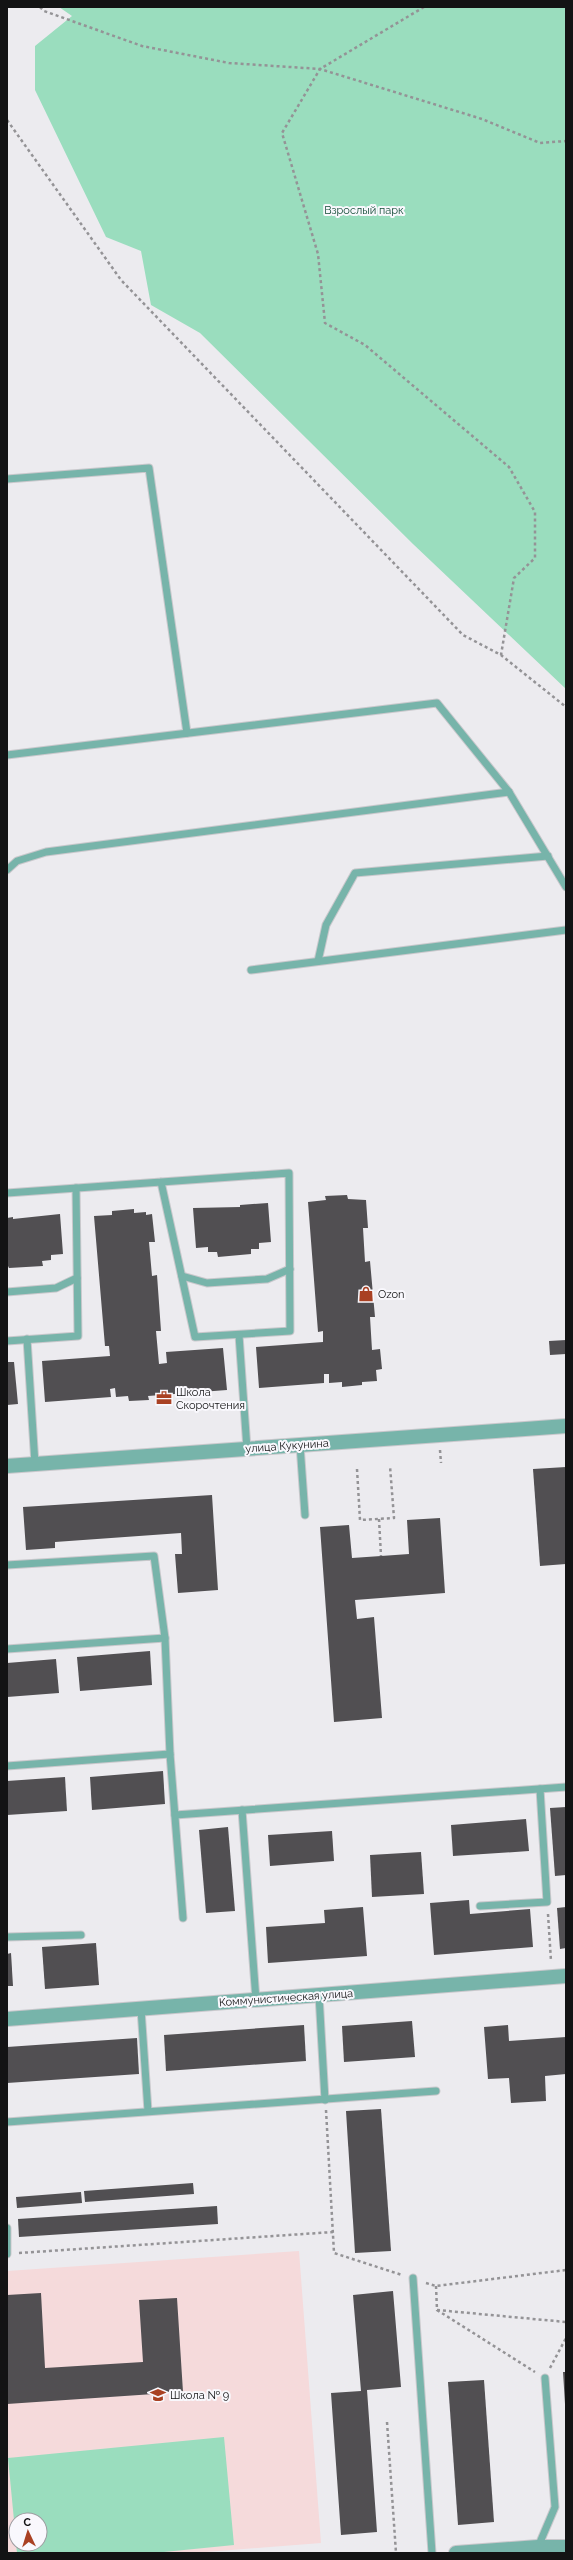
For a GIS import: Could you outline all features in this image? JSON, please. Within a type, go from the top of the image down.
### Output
[{"type":"street","name":"улица Кукунина","points":[[7,1466],[566,1426]]},
{"type":"street","name":"Коммунистическая улица","points":[[7,2019],[566,1976]]},
{"type":"street","points":[[456,2553],[538,2546],[566,2547]]},
{"type":"lane","points":[[7,479],[149,468],[187,733]]},
{"type":"lane","points":[[7,755],[437,703],[509,792],[566,887]]},
{"type":"lane","points":[[7,870],[17,861],[46,852],[509,792]]},
{"type":"lane","points":[[318,961],[326,925],[355,873],[548,856]]},
{"type":"lane","points":[[251,970],[566,930]]},
{"type":"lane","points":[[7,1193],[76,1188],[289,1173],[290,1331],[195,1337],[162,1182]]},
{"type":"lane","points":[[7,1341],[78,1336],[76,1188]]},
{"type":"lane","points":[[182,1276],[207,1283],[267,1279],[290,1269]]},
{"type":"lane","points":[[7,1292],[56,1288],[77,1278]]},
{"type":"lane","points":[[239,1334],[247,1449]]},
{"type":"lane","points":[[27,1340],[35,1464]]},
{"type":"lane","points":[[300,1445],[305,1515]]},
{"type":"lane","points":[[7,1565],[154,1556],[165,1638],[170,1754],[183,1918]]},
{"type":"lane","points":[[7,1649],[165,1638]]},
{"type":"lane","points":[[7,1766],[170,1754]]},
{"type":"lane","points":[[175,1815],[566,1787]]},
{"type":"lane","points":[[480,1906],[547,1902],[540,1789]]},
{"type":"lane","points":[[242,1810],[256,2000]]},
{"type":"lane","points":[[7,1937],[81,1935]]},
{"type":"lane","points":[[319,1995],[325,2100]]},
{"type":"lane","points":[[141,2009],[148,2112]]},
{"type":"lane","points":[[7,2122],[436,2091]]},
{"type":"lane","points":[[7,2228],[8,2254]]},
{"type":"lane","points":[[413,2278],[432,2553]]},
{"type":"lane","points":[[538,2546],[555,2506],[545,2378]]},
{"type":"path","points":[[40,7],[44,11],[142,46],[229,63],[320,69],[482,119],[540,143],[566,141]]},
{"type":"path","points":[[424,7],[417,9],[320,69],[282,133],[318,254],[325,323],[365,345],[508,467],[536,512],[535,558],[514,578],[501,655]]},
{"type":"path","points":[[7,120],[121,280],[276,443],[463,635],[501,655],[566,707]]},
{"type":"path","points":[[357,1469],[360,1520],[394,1518],[390,1466]]},
{"type":"path","points":[[379,1519],[381,1556]]},
{"type":"path","points":[[547,1902],[552,1977]]},
{"type":"path","points":[[325,2100],[334,2253],[436,2286],[566,2270]]},
{"type":"path","points":[[8,2254],[333,2232]]},
{"type":"path","points":[[436,2286],[437,2310]]},
{"type":"path","points":[[437,2310],[566,2322]]},
{"type":"path","points":[[437,2310],[545,2378],[566,2338]]},
{"type":"path","points":[[387,2422],[396,2553]]},
{"type":"shaded area","name":"Школа № 9","points":[[299,2251],[321,2543],[194,2553],[8,2553],[7,2271]]},
{"type":"green space","name":"Взрослый парк","points":[[59,7],[566,7],[566,689],[413,544],[200,333],[151,305],[141,251],[106,237],[35,90],[35,46],[72,16]]},
{"type":"green space","points":[[224,2437],[234,2545],[154,2553],[17,2553],[48,2552],[48,2512],[13,2512],[8,2458]]},
{"type":"building","points":[[347,1195],[348,1199],[366,1200],[368,1228],[363,1228],[365,1262],[370,1261],[375,1317],[370,1317],[372,1350],[380,1349],[382,1369],[376,1370],[377,1381],[362,1382],[362,1385],[342,1387],[342,1382],[329,1383],[329,1374],[324,1374],[324,1383],[259,1388],[256,1347],[323,1342],[323,1331],[318,1332],[308,1202],[326,1200],[325,1196]]},
{"type":"building","points":[[268,1203],[271,1242],[259,1243],[259,1249],[251,1249],[251,1254],[218,1257],[217,1252],[208,1252],[208,1247],[196,1248],[193,1208],[240,1207],[240,1205]]},
{"type":"building","points":[[134,1209],[134,1213],[146,1212],[146,1215],[152,1214],[155,1242],[149,1242],[152,1276],[157,1275],[161,1331],[156,1331],[159,1364],[167,1363],[166,1352],[223,1348],[227,1390],[148,1396],[149,1400],[129,1401],[128,1396],[116,1397],[115,1388],[110,1389],[111,1397],[45,1402],[42,1361],[110,1356],[109,1346],[105,1346],[94,1216],[112,1215],[112,1211]]},
{"type":"building","points":[[60,1214],[63,1254],[51,1255],[51,1260],[42,1261],[43,1266],[9,1268],[7,1264],[7,1218],[13,1217],[13,1219]]},
{"type":"building","points":[[566,1340],[566,1354],[550,1355],[549,1341]]},
{"type":"building","points":[[7,1362],[14,1362],[18,1404],[7,1405]]},
{"type":"building","points":[[566,1467],[566,1564],[540,1566],[533,1469]]},
{"type":"building","points":[[212,1495],[218,1590],[178,1593],[175,1554],[182,1554],[181,1533],[55,1542],[55,1548],[26,1550],[23,1507]]},
{"type":"building","points":[[440,1518],[445,1593],[355,1600],[357,1619],[374,1617],[382,1718],[334,1722],[320,1527],[349,1525],[352,1558],[409,1554],[407,1520]]},
{"type":"building","points":[[150,1651],[152,1685],[80,1691],[77,1657]]},
{"type":"building","points":[[56,1659],[59,1693],[7,1697],[7,1663]]},
{"type":"building","points":[[163,1771],[165,1804],[92,1810],[90,1777]]},
{"type":"building","points":[[65,1777],[67,1811],[7,1815],[7,1781]]},
{"type":"building","points":[[566,1807],[566,1875],[555,1876],[550,1808]]},
{"type":"building","points":[[526,1819],[529,1851],[453,1856],[451,1825]]},
{"type":"building","points":[[228,1827],[235,1911],[206,1913],[199,1830]]},
{"type":"building","points":[[332,1831],[334,1861],[270,1866],[268,1835]]},
{"type":"building","points":[[421,1852],[424,1894],[372,1897],[370,1855]]},
{"type":"building","points":[[469,1900],[470,1914],[530,1909],[533,1947],[434,1955],[430,1903]]},
{"type":"building","points":[[363,1907],[367,1956],[268,1963],[266,1927],[325,1923],[324,1910]]},
{"type":"building","points":[[566,1907],[566,1948],[560,1949],[557,1908]]},
{"type":"building","points":[[96,1943],[99,1985],[45,1989],[42,1947]]},
{"type":"building","points":[[11,1953],[13,1986],[7,1986],[7,1954]]},
{"type":"building","points":[[412,2021],[415,2057],[344,2062],[342,2026]]},
{"type":"building","points":[[304,2025],[306,2061],[166,2071],[164,2035]]},
{"type":"building","points":[[508,2025],[509,2041],[566,2037],[566,2074],[545,2076],[546,2101],[511,2103],[509,2078],[488,2079],[484,2027]]},
{"type":"building","points":[[137,2038],[139,2074],[7,2083],[7,2047]]},
{"type":"building","points":[[381,2109],[391,2251],[355,2253],[346,2111]]},
{"type":"building","points":[[193,2183],[194,2194],[85,2202],[84,2191]]},
{"type":"building","points":[[81,2192],[82,2203],[17,2208],[16,2197]]},
{"type":"building","points":[[217,2206],[218,2224],[19,2237],[18,2219]]},
{"type":"building","points":[[393,2291],[401,2387],[367,2390],[377,2532],[341,2535],[331,2393],[361,2391],[353,2295]]},
{"type":"building","points":[[41,2293],[45,2368],[143,2362],[139,2300],[177,2298],[183,2392],[7,2404],[7,2295]]},
{"type":"building","points":[[563,2372],[566,2372],[566,2404],[565,2404]]},
{"type":"building","points":[[484,2380],[494,2522],[458,2525],[448,2382]]},
{"type":"place","name":"Ozon","points":[[366,1294]]},
{"type":"place","name":"Школа Скорочтения","points":[[164,1398]]},
{"type":"place","name":"Школа № 9","points":[[158,2395]]}]
